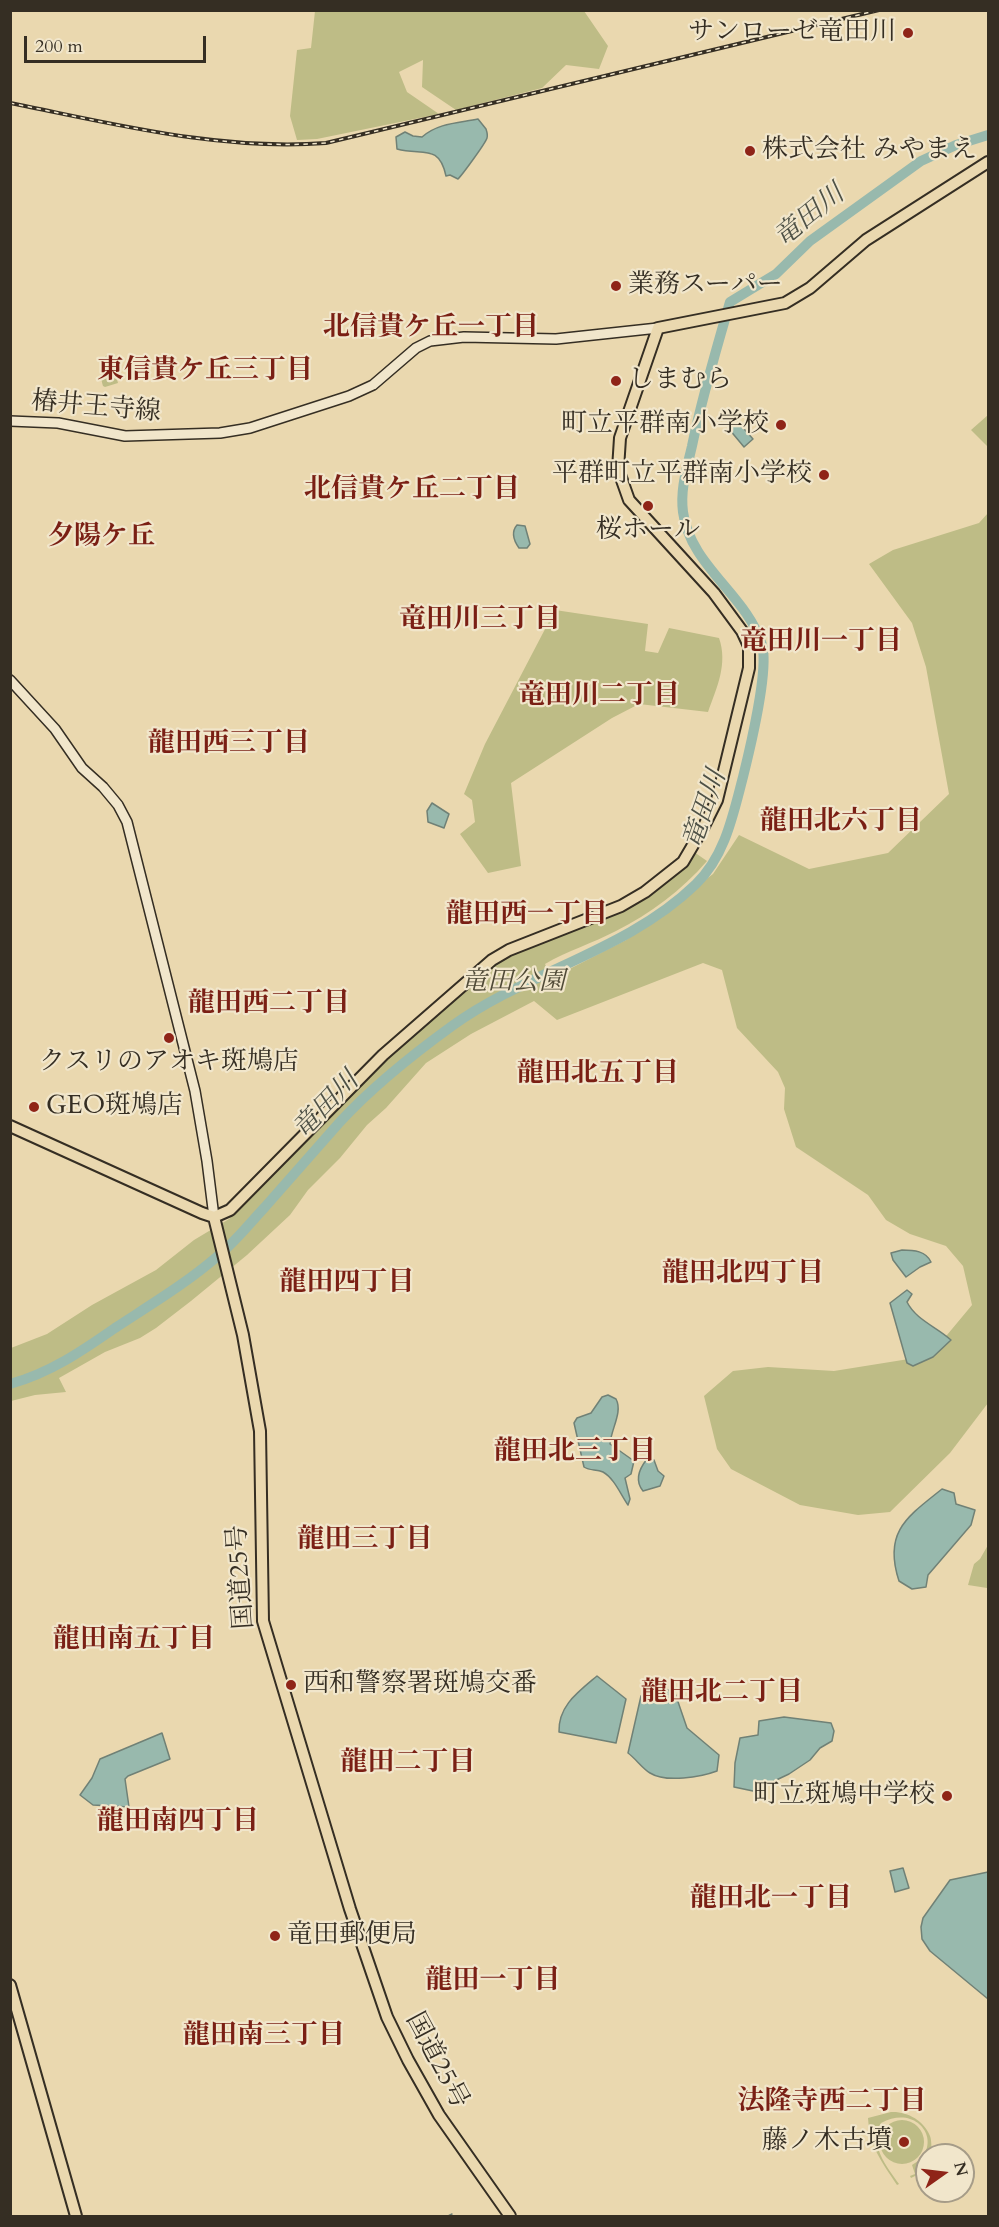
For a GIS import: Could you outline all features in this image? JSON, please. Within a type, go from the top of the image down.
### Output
[{"type":"highway","points":[[10,1126],[214,1217],[230,1210],[383,1055],[477,971],[510,950],[621,906],[645,892],[683,862],[717,801],[750,656],[749,645],[742,631],[714,593],[629,500],[623,487],[618,469],[620,438],[658,328],[785,303],[800,295],[866,240],[988,162]]},
{"type":"highway","name":"国道25号","points":[[214,1217],[243,1335],[260,1431],[263,1621],[350,1909],[387,2018],[438,2115],[510,2217]]},
{"type":"highway","points":[[10,1985],[76,2217]]},
{"type":"main road","name":"椿井王寺線","points":[[10,421],[58,423],[125,436],[220,433],[250,428],[350,396],[373,385],[416,348],[430,340],[464,337],[556,339],[658,328]]},
{"type":"main road","points":[[10,680],[55,729],[82,768],[103,787],[118,805],[127,822],[192,1080],[207,1161],[214,1217]]},
{"type":"green space","points":[[315,11],[584,11],[608,46],[599,69],[566,65],[542,88],[456,110],[422,87],[423,60],[399,72],[407,92],[439,114],[317,139],[297,140],[290,116],[297,50],[311,48]]},
{"type":"green space","points":[[109,353],[118,383],[105,387],[102,382],[101,368],[103,360]]},
{"type":"green space","points":[[988,415],[988,451],[987,446],[971,430]]},
{"type":"green space","name":"竜田公園","points":[[988,513],[988,1403],[950,1453],[890,1512],[858,1515],[800,1505],[731,1469],[717,1449],[704,1396],[733,1371],[768,1367],[834,1371],[915,1358],[947,1335],[972,1305],[963,1266],[946,1246],[910,1234],[886,1220],[868,1195],[796,1147],[784,1109],[785,1088],[778,1072],[737,1028],[722,970],[703,963],[557,1020],[534,1001],[471,1034],[426,1063],[308,1190],[290,1215],[247,1255],[191,1301],[140,1338],[105,1352],[59,1378],[66,1392],[35,1395],[11,1401],[11,1348],[47,1334],[92,1305],[156,1270],[194,1240],[229,1219],[377,1068],[418,1029],[504,957],[611,914],[694,852],[707,861],[676,891],[641,917],[545,964],[552,978],[626,940],[713,874],[739,835],[809,869],[888,853],[949,794],[926,667],[912,623],[869,564],[893,550],[979,523]]},
{"type":"green space","points":[[555,610],[648,624],[645,651],[658,653],[669,628],[719,638],[722,657],[720,675],[708,712],[639,704],[612,718],[511,783],[521,866],[488,873],[460,834],[475,822],[472,800],[464,794],[485,744]]},
{"type":"green space","points":[[988,1545],[988,1613],[987,1588],[968,1585],[974,1564],[980,1559]]},
{"type":"green space","points":[[891,2112],[908,2115],[919,2121],[930,2136],[931,2143],[927,2143],[924,2129],[917,2122],[907,2118],[895,2118],[881,2123],[877,2139],[878,2147],[885,2163],[899,2184],[897,2185],[874,2145],[868,2118]]},
{"type":"green space","points":[[902,2120],[910,2122],[922,2134],[924,2143],[915,2143],[915,2158],[910,2162],[902,2164],[894,2162],[882,2150],[880,2142],[882,2134],[894,2122]]},
{"type":"water","points":[[478,119],[486,129],[487,138],[458,179],[450,175],[446,176],[439,159],[434,155],[397,149],[396,137],[405,132],[422,137],[441,126]]},
{"type":"water","points":[[738,422],[753,439],[744,447],[729,429]]},
{"type":"water","points":[[517,525],[525,526],[530,544],[527,548],[519,548],[516,542],[514,534]]},
{"type":"water","points":[[432,803],[449,814],[444,828],[428,822],[427,811]]},
{"type":"water","points":[[902,1250],[923,1253],[931,1262],[906,1277],[893,1260],[891,1253]]},
{"type":"water","points":[[907,1290],[912,1294],[907,1302],[916,1314],[951,1340],[933,1357],[913,1366],[907,1363],[890,1303]]},
{"type":"water","points":[[608,1395],[616,1399],[618,1404],[610,1444],[634,1461],[631,1474],[625,1478],[630,1499],[628,1505],[607,1475],[584,1467],[574,1423],[577,1418],[591,1413],[602,1397]]},
{"type":"water","points":[[647,1459],[654,1460],[658,1471],[664,1476],[660,1486],[643,1491],[638,1479]]},
{"type":"water","points":[[942,1489],[954,1493],[956,1504],[975,1510],[971,1525],[928,1575],[926,1587],[912,1589],[899,1581],[894,1550],[896,1538],[909,1517]]},
{"type":"water","points":[[597,1676],[626,1699],[616,1743],[559,1732],[562,1715],[570,1700]]},
{"type":"water","points":[[652,1683],[675,1693],[687,1728],[719,1755],[717,1771],[693,1777],[665,1778],[644,1769],[628,1753],[641,1696]]},
{"type":"water","points":[[784,1717],[831,1723],[834,1731],[832,1741],[789,1774],[753,1791],[734,1787],[735,1763],[740,1738],[758,1735],[759,1721]]},
{"type":"water","points":[[162,1733],[170,1759],[125,1779],[129,1807],[93,1805],[80,1795],[92,1778],[100,1759]]},
{"type":"water","points":[[903,1868],[909,1888],[895,1892],[890,1871]]},
{"type":"water","points":[[988,1872],[988,1999],[930,1951],[922,1939],[921,1927],[923,1918],[950,1880]]},
{"type":"waterway","name":"竜田川","points":[[10,1384],[39,1374],[78,1353],[207,1265],[237,1238],[365,1097],[407,1060],[452,1026],[512,990],[609,944],[639,927],[669,907],[706,873],[721,848],[736,806],[754,729],[763,672],[762,645],[755,627],[696,549],[683,512],[682,495],[686,470],[730,302],[776,274],[810,241],[921,161],[956,145],[988,135]]},
{"type":"waterway","points":[[448,2216],[452,2214]]},
{"type":"railway","points":[[10,103],[167,134],[246,143],[326,143],[879,10]]},
{"type":"place","name":"サンローゼ竜田川","points":[[908,33]]},
{"type":"place","name":"株式会社 みやまえ","points":[[750,151]]},
{"type":"place","name":"業務スーパー","points":[[616,286]]},
{"type":"place","name":"しまむら","points":[[616,381]]},
{"type":"place","name":"町立平群南小学校","points":[[781,425]]},
{"type":"place","name":"平群町立平群南小学校","points":[[824,475]]},
{"type":"place","name":"桜ホール","points":[[648,506]]},
{"type":"place","name":"クスリのアオキ斑鳩店","points":[[169,1038]]},
{"type":"place","name":"GEO斑鳩店","points":[[34,1107]]},
{"type":"place","name":"西和警察署斑鳩交番","points":[[291,1685]]},
{"type":"place","name":"町立斑鳩中学校","points":[[947,1796]]},
{"type":"place","name":"竜田郵便局","points":[[275,1936]]},
{"type":"place","name":"藤ノ木古墳","points":[[904,2142]]},
{"type":"district","name":"北信貴ケ丘一丁目","points":[[431,329]]},
{"type":"district","name":"東信貴ケ丘三丁目","points":[[205,372]]},
{"type":"district","name":"北信貴ケ丘二丁目","points":[[412,491]]},
{"type":"district","name":"夕陽ケ丘","points":[[101,538]]},
{"type":"district","name":"竜田川三丁目","points":[[480,621]]},
{"type":"district","name":"竜田川一丁目","points":[[821,643]]},
{"type":"district","name":"竜田川二丁目","points":[[599,697]]},
{"type":"district","name":"龍田西三丁目","points":[[229,745]]},
{"type":"district","name":"龍田北六丁目","points":[[841,823]]},
{"type":"district","name":"龍田西一丁目","points":[[527,916]]},
{"type":"district","name":"龍田西二丁目","points":[[269,1005]]},
{"type":"district","name":"龍田北五丁目","points":[[598,1075]]},
{"type":"district","name":"龍田北四丁目","points":[[743,1275]]},
{"type":"district","name":"龍田四丁目","points":[[347,1284]]},
{"type":"district","name":"龍田北三丁目","points":[[575,1453]]},
{"type":"district","name":"龍田三丁目","points":[[365,1541]]},
{"type":"district","name":"龍田南五丁目","points":[[134,1641]]},
{"type":"district","name":"龍田北二丁目","points":[[722,1694]]},
{"type":"district","name":"龍田二丁目","points":[[408,1764]]},
{"type":"district","name":"龍田南四丁目","points":[[178,1823]]},
{"type":"district","name":"龍田北一丁目","points":[[771,1900]]},
{"type":"district","name":"龍田一丁目","points":[[493,1982]]},
{"type":"district","name":"龍田南三丁目","points":[[264,2037]]},
{"type":"district","name":"法隆寺西二丁目","points":[[832,2103]]}]
